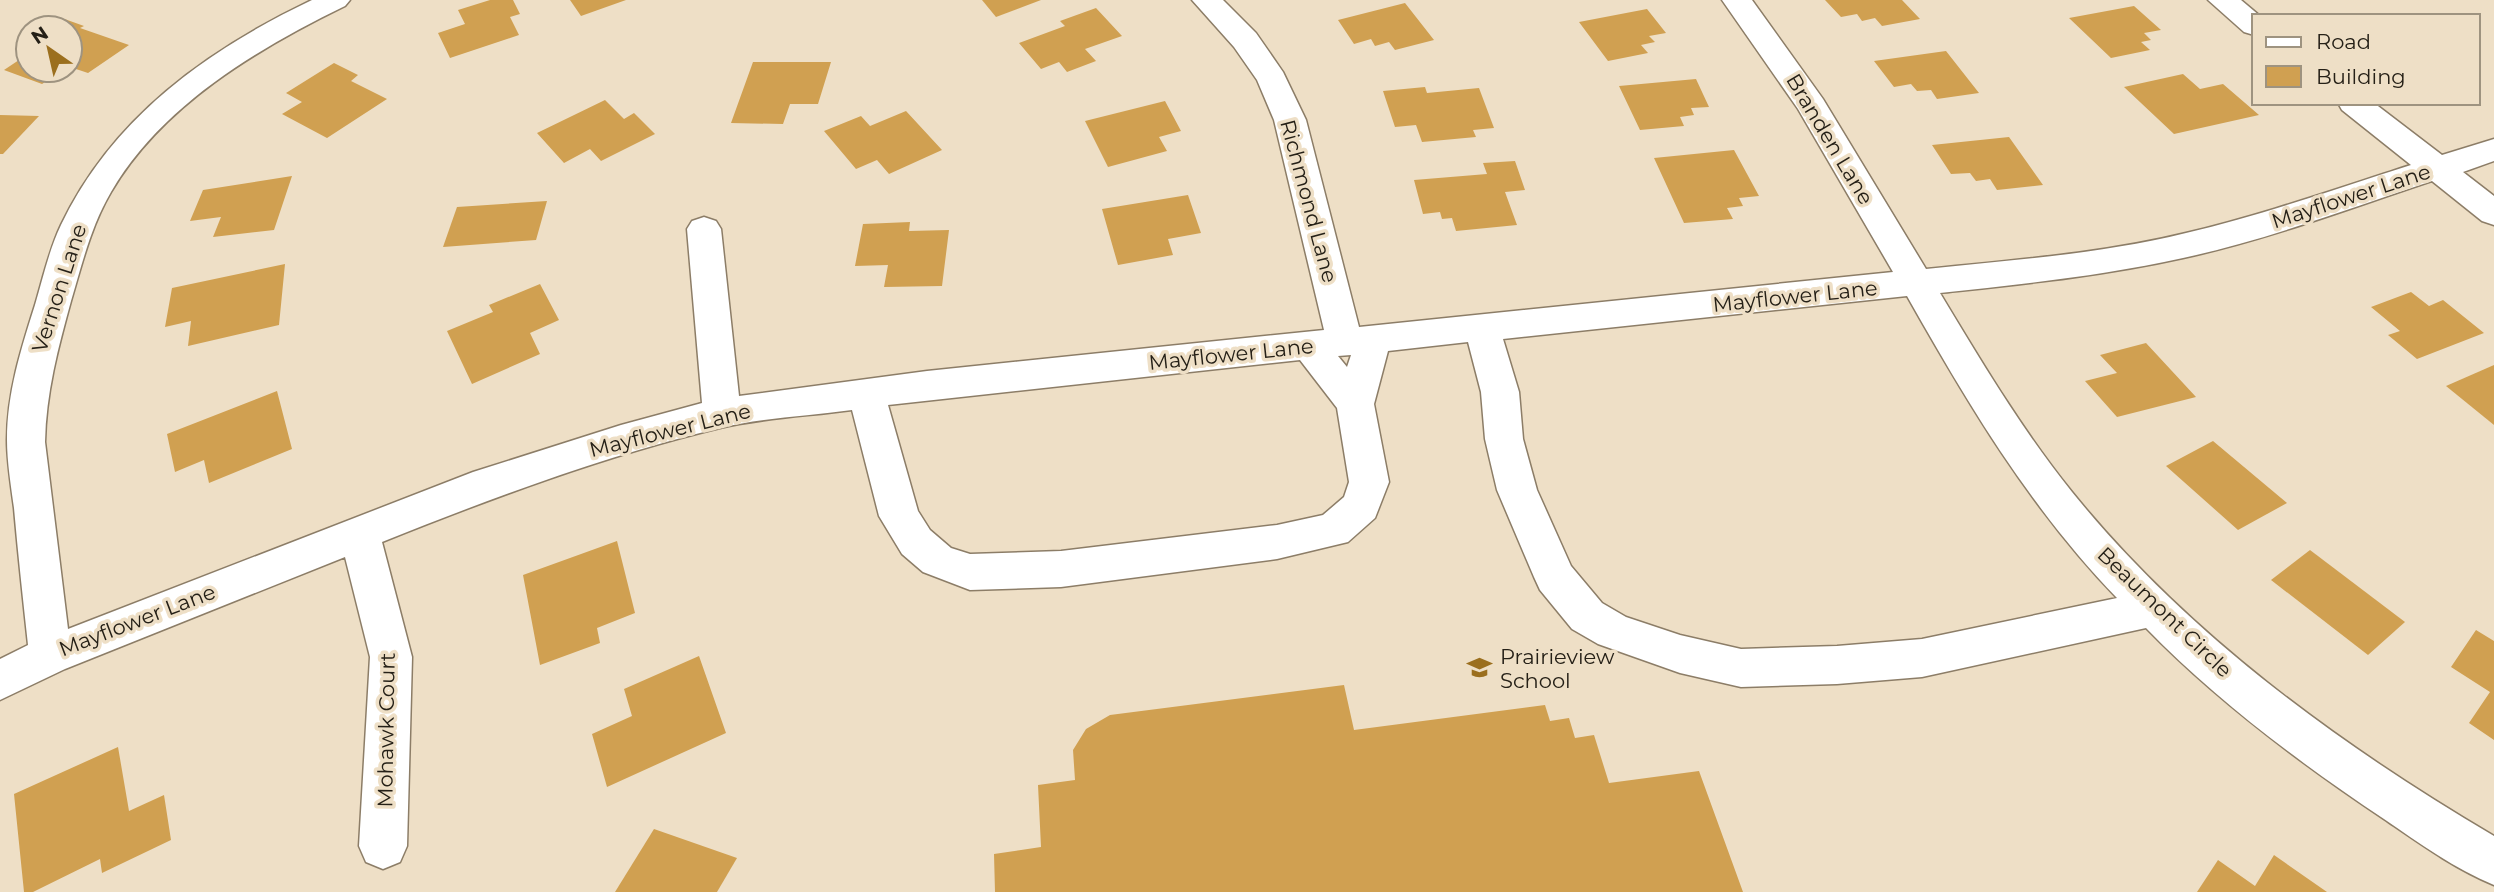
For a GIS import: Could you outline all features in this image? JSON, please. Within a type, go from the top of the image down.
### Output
[{"type":"street","name":"Vernon Lane","points":[[50,654],[26,442],[26,414],[30,379],[76,226],[116,161],[164,105],[273,30],[335,0]]},
{"type":"street","name":"Richmond Lane","points":[[1207,0],[1252,50],[1272,79],[1290,120],[1359,341]]},
{"type":"street","name":"Branden Lane","points":[[1737,0],[1776,49],[1815,111],[1915,284]]},
{"type":"street","points":[[2223,0],[2252,24]]},
{"type":"street","points":[[2356,105],[2494,213]]},
{"type":"street","name":"Mayflower Lane","points":[[0,680],[50,654],[551,461],[722,413],[928,385],[2085,265],[2184,246],[2248,229],[2494,150]]},
{"type":"street","points":[[704,229],[722,413]]},
{"type":"street","name":"Beaumont Circle","points":[[1915,284],[2013,442],[2048,490],[2112,565],[2154,608],[2216,665],[2310,740],[2426,820],[2494,862]]},
{"type":"street","points":[[1482,328],[1500,392],[1504,439],[1522,502],[1555,577],[1569,597],[1587,615],[1613,631],[1680,654],[1741,668],[1838,665],[1922,658],[2154,608]]},
{"type":"street","points":[[866,393],[900,516],[916,542],[937,560],[970,572],[1061,569],[1277,542],[1334,530],[1361,506],[1369,482],[1355,404],[1359,341]]},
{"type":"street","points":[[1309,346],[1355,404]]},
{"type":"street","name":"Mohawk Court","points":[[359,533],[391,657],[383,846]]},
{"type":"building","points":[[490,0],[513,0],[520,14],[510,17],[519,35],[450,58],[438,33],[465,24],[458,10]]},
{"type":"building","points":[[570,0],[626,0],[581,16]]},
{"type":"building","points":[[982,0],[1041,0],[996,17]]},
{"type":"building","points":[[1825,0],[1902,0],[1920,19],[1882,26],[1875,18],[1862,21],[1857,14],[1841,17]]},
{"type":"building","points":[[1405,3],[1434,40],[1395,50],[1389,42],[1375,46],[1371,39],[1354,44],[1338,20]]},
{"type":"building","points":[[2134,6],[2161,30],[2144,33],[2151,40],[2141,42],[2150,50],[2111,58],[2069,18]]},
{"type":"building","points":[[1096,8],[1122,36],[1085,49],[1096,61],[1067,72],[1059,62],[1041,69],[1019,43],[1065,26],[1060,21]]},
{"type":"building","points":[[1647,9],[1666,33],[1649,36],[1655,42],[1641,45],[1648,53],[1608,61],[1579,22]]},
{"type":"building","points":[[84,29],[129,45],[88,73],[84,72]]},
{"type":"building","points":[[1946,51],[1979,93],[1937,99],[1931,90],[1917,91],[1911,84],[1894,87],[1874,61]]},
{"type":"building","points":[[753,62],[831,62],[818,104],[790,104],[783,124],[731,123]]},
{"type":"building","points":[[14,63],[14,74],[4,70]]},
{"type":"building","points":[[334,63],[358,75],[351,81],[387,99],[327,138],[282,114],[302,102],[286,93]]},
{"type":"building","points":[[2183,74],[2200,89],[2223,84],[2259,115],[2174,134],[2124,87]]},
{"type":"building","points":[[1696,79],[1709,107],[1691,108],[1694,115],[1680,117],[1684,126],[1640,130],[1619,86]]},
{"type":"building","points":[[1425,87],[1427,93],[1479,88],[1494,128],[1473,130],[1476,137],[1422,142],[1416,125],[1395,127],[1383,91]]},
{"type":"building","points":[[605,100],[624,119],[634,113],[655,134],[601,161],[590,149],[564,163],[537,133]]},
{"type":"building","points":[[1165,101],[1181,131],[1159,137],[1167,151],[1108,167],[1085,121]]},
{"type":"building","points":[[906,111],[942,150],[889,174],[877,160],[856,169],[824,131],[861,116],[870,126]]},
{"type":"building","points":[[0,115],[39,116],[3,154],[0,154]]},
{"type":"building","points":[[2009,137],[2043,185],[1997,190],[1990,179],[1976,181],[1970,173],[1951,174],[1932,145]]},
{"type":"building","points":[[1734,150],[1759,196],[1739,198],[1743,206],[1727,208],[1733,219],[1684,223],[1654,158]]},
{"type":"building","points":[[1515,161],[1525,190],[1505,192],[1517,225],[1456,231],[1452,218],[1442,219],[1440,212],[1423,214],[1414,180],[1487,174],[1483,163]]},
{"type":"building","points":[[292,176],[274,230],[213,237],[221,217],[190,221],[203,190]]},
{"type":"building","points":[[1188,195],[1201,233],[1168,239],[1173,255],[1118,265],[1102,209]]},
{"type":"building","points":[[547,201],[536,240],[443,247],[457,207]]},
{"type":"building","points":[[910,222],[909,231],[949,230],[942,286],[884,287],[888,265],[855,266],[863,224]]},
{"type":"building","points":[[285,264],[279,325],[188,346],[191,321],[165,327],[172,288]]},
{"type":"building","points":[[540,284],[559,320],[530,333],[540,354],[472,384],[447,331],[493,312],[489,305]]},
{"type":"building","points":[[2411,292],[2429,306],[2443,300],[2484,333],[2417,359],[2388,335],[2400,331],[2371,307]]},
{"type":"building","points":[[2146,343],[2196,397],[2117,417],[2085,381],[2117,373],[2100,355]]},
{"type":"building","points":[[2494,365],[2494,425],[2446,386]]},
{"type":"building","points":[[277,391],[292,449],[209,483],[204,460],[175,472],[167,434]]},
{"type":"building","points":[[2213,441],[2287,503],[2238,530],[2166,466]]},
{"type":"building","points":[[617,541],[635,613],[597,628],[600,643],[540,665],[523,575]]},
{"type":"building","points":[[2310,550],[2405,622],[2368,655],[2271,580]]},
{"type":"building","points":[[2476,630],[2494,641],[2494,740],[2469,723],[2490,692],[2451,667]]},
{"type":"building","points":[[699,656],[726,733],[607,787],[592,734],[632,716],[624,689]]},
{"type":"building","name":"Prairieview School","points":[[1344,685],[1354,730],[1545,705],[1550,721],[1569,718],[1575,738],[1594,735],[1609,783],[1699,771],[1743,892],[995,892],[994,854],[1041,847],[1038,785],[1075,780],[1073,750],[1086,729],[1110,715]]},
{"type":"building","points":[[118,747],[129,811],[164,795],[171,840],[102,873],[100,859],[33,892],[24,892],[14,794]]},
{"type":"building","points":[[654,829],[737,858],[717,892],[615,892]]},
{"type":"building","points":[[2274,855],[2327,892],[2197,892],[2218,860],[2255,886]]},
{"type":"place","name":"Prairieview School","points":[[1480,668]]}]
